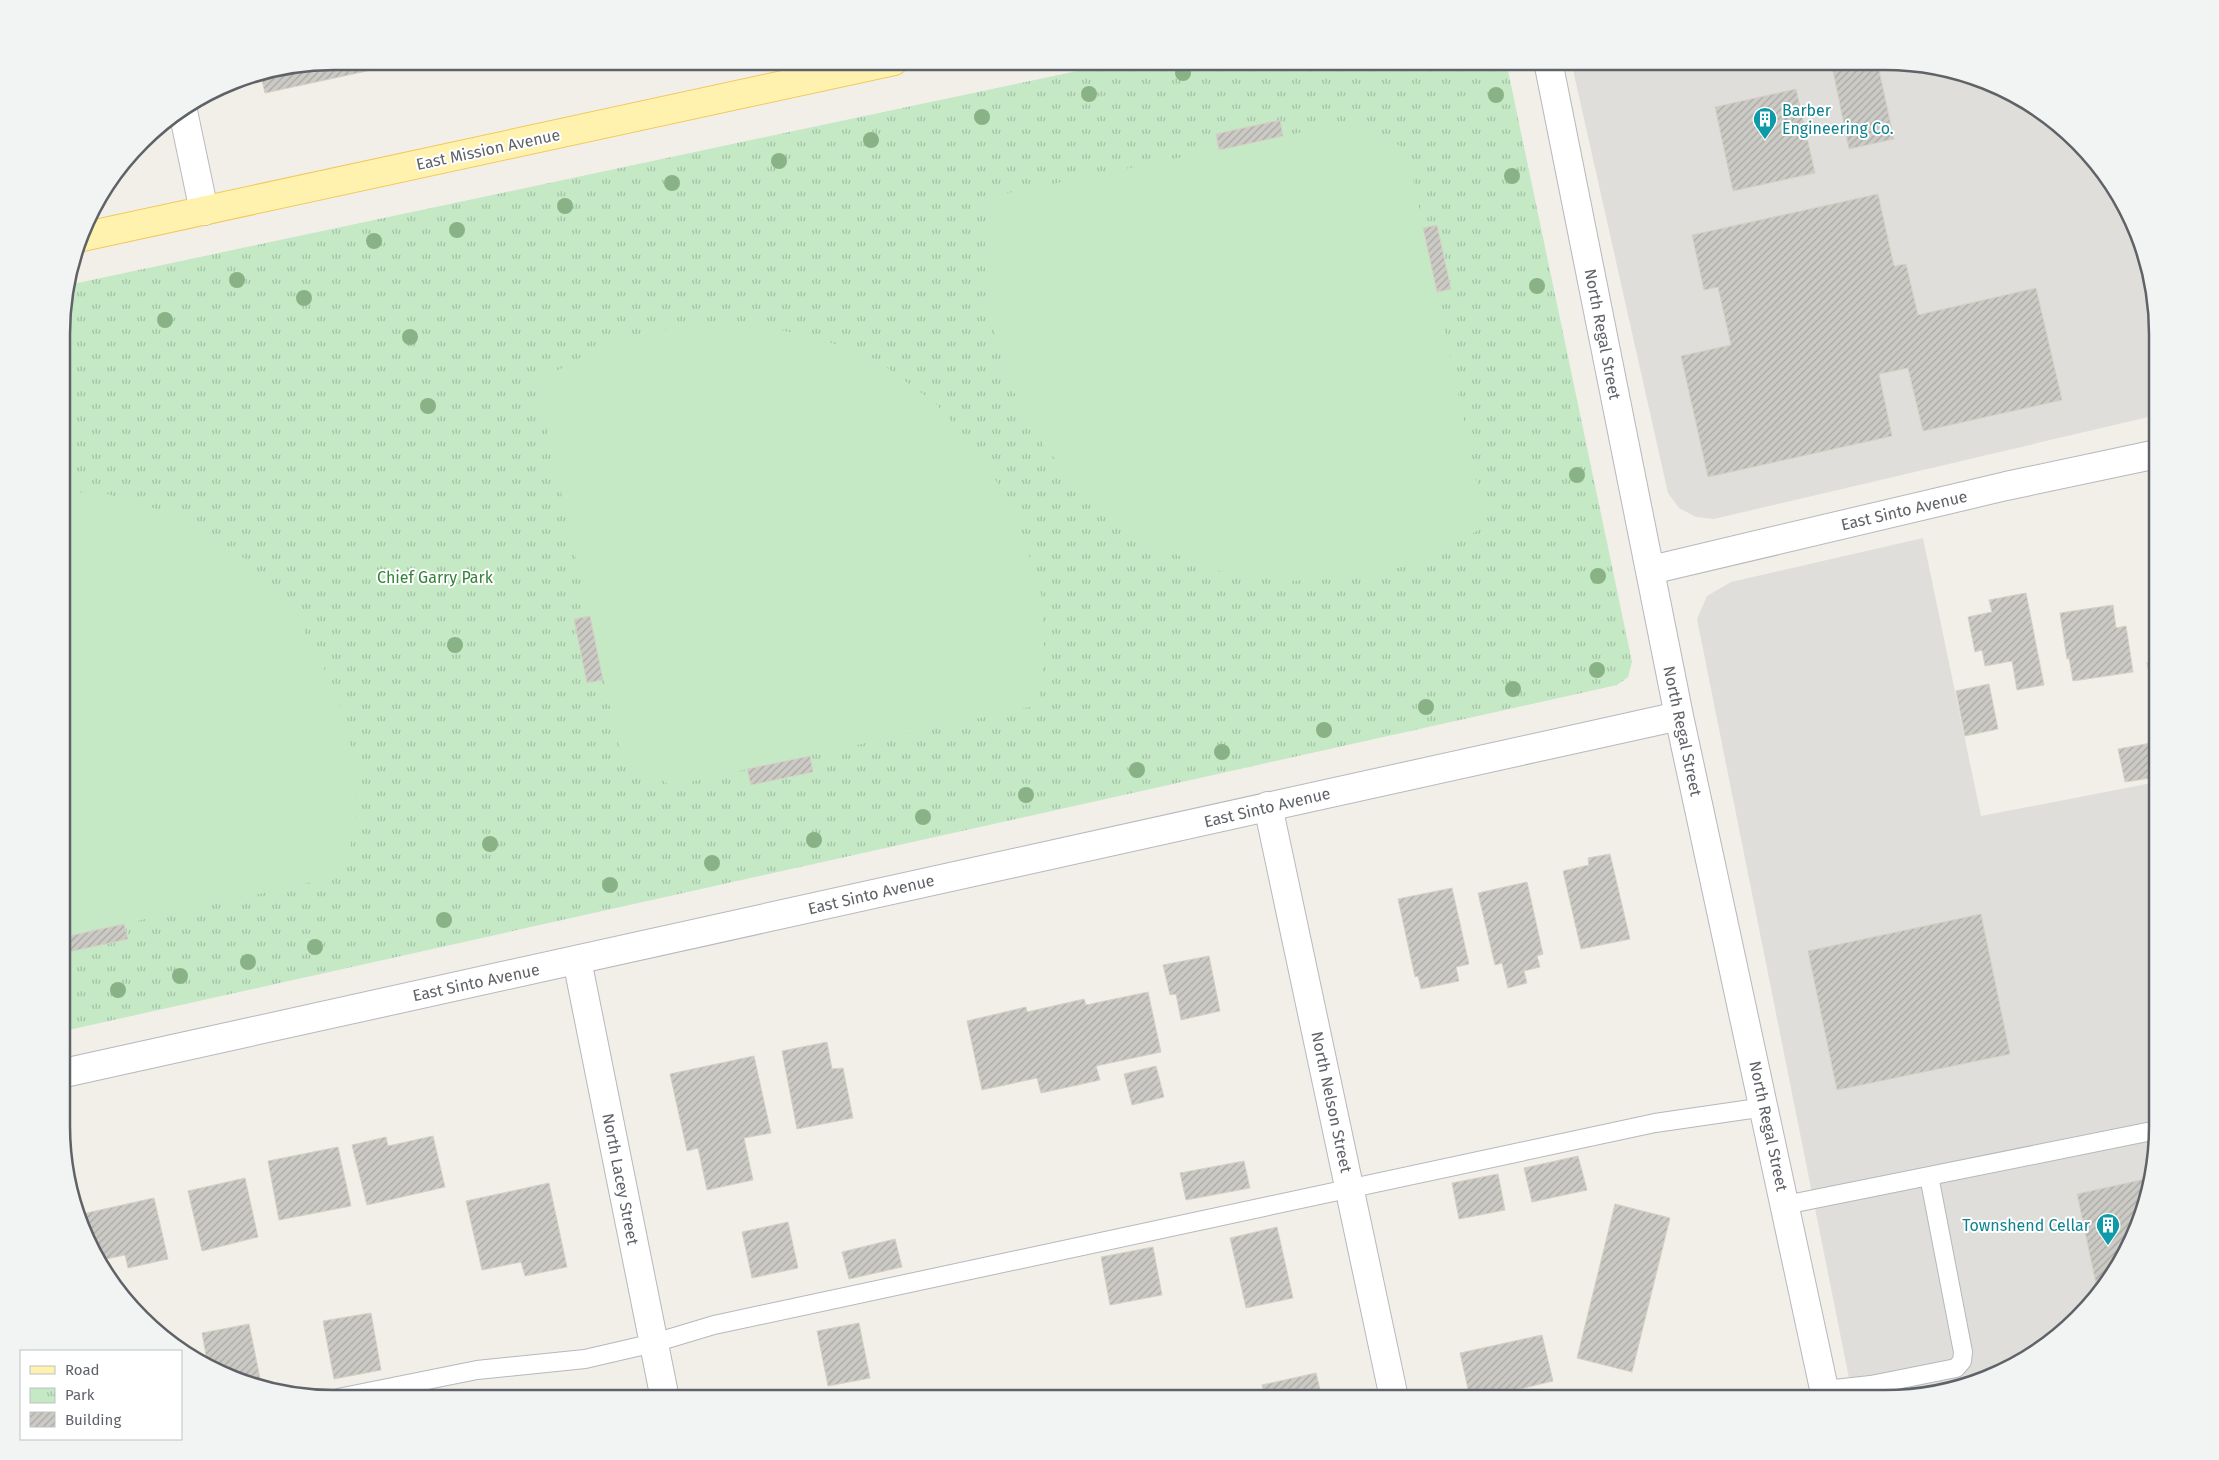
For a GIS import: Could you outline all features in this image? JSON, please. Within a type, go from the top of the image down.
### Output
[{"type":"main road","name":"East Mission Avenue","points":[[89,235],[828,70]]},
{"type":"street","name":"North Regal Street","points":[[1550,70],[1679,716],[1825,1390]]},
{"type":"street","points":[[184,116],[204,211]]},
{"type":"street","name":"East Sinto Avenue","points":[[1651,570],[2006,486],[2149,456]]},
{"type":"street","name":"East Sinto Avenue","points":[[70,1072],[1679,716]]},
{"type":"street","name":"North Nelson Street","points":[[1268,806],[1392,1390]]},
{"type":"street","name":"North Lacey Street","points":[[577,960],[663,1390]]},
{"type":"lane","points":[[378,1390],[477,1370],[585,1359],[654,1343],[714,1325],[1350,1188],[1656,1123],[1765,1107]]},
{"type":"lane","points":[[1786,1205],[2149,1132]]},
{"type":"lane","points":[[1846,1390],[1956,1368],[1962,1361],[1963,1352],[1928,1176]]},
{"type":"shaded area","points":[[1573,70],[1885,70],[1937,75],[1986,90],[2032,114],[2072,147],[2105,187],[2129,233],[2144,282],[2149,334],[2149,417],[1714,519],[1696,517],[1679,508],[1668,493]]},
{"type":"shaded area","points":[[1923,538],[1981,816],[2149,784],[2149,1126],[2147,1160],[2135,1211],[2122,1243],[2105,1273],[2072,1313],[2032,1346],[2017,1355],[1986,1370],[1953,1381],[1919,1388],[1851,1390],[1697,619],[1707,596],[1731,582]]},
{"type":"green space","name":"Chief Garry Park","points":[[1082,70],[1508,70],[1632,662],[1628,677],[1617,685],[70,1030],[70,334],[75,284]]},
{"type":"green space","points":[[1361,120],[1407,151],[1486,525],[1427,561],[1354,578],[1288,581],[1215,570],[1153,545],[1094,501],[1045,448],[1009,383],[988,312],[984,255],[989,197]]},
{"type":"green space","points":[[744,324],[813,336],[875,359],[935,403],[983,457],[1019,522],[1041,594],[1044,650],[1039,705],[671,786],[621,755],[536,383],[602,345],[675,327]]},
{"type":"green space","points":[[70,492],[104,493],[175,515],[247,560],[296,616],[336,691],[356,766],[355,824],[344,875],[70,936]]},
{"type":"building","points":[[334,70],[371,70],[265,93],[262,80],[282,75]]},
{"type":"building","points":[[1833,70],[1879,70],[1894,139],[1849,149]]},
{"type":"building","name":"Barber Engineering Co.","points":[[1796,89],[1815,173],[1733,191],[1715,107]]},
{"type":"building","points":[[1280,120],[1283,136],[1219,150],[1216,134]]},
{"type":"building","points":[[1878,194],[1894,266],[1906,264],[1918,315],[2036,288],[2062,400],[1923,431],[1908,368],[1879,374],[1892,436],[1708,477],[1681,356],[1731,345],[1718,287],[1704,290],[1692,235]]},
{"type":"building","points":[[1437,225],[1451,289],[1437,292],[1423,228]]},
{"type":"building","points":[[2026,593],[2044,685],[2017,690],[2012,661],[1985,666],[1982,650],[1975,652],[1968,617],[1992,612],[1989,600]]},
{"type":"building","points":[[2113,605],[2116,628],[2126,626],[2133,672],[2073,681],[2069,658],[2067,659],[2060,613]]},
{"type":"building","points":[[590,616],[603,680],[587,683],[574,619]]},
{"type":"building","points":[[1989,684],[1998,729],[1965,736],[1956,691]]},
{"type":"building","points":[[2149,743],[2149,778],[2125,782],[2118,749]]},
{"type":"building","points":[[810,756],[813,772],[751,785],[747,769]]},
{"type":"building","points":[[1610,854],[1630,939],[1581,949],[1563,871],[1589,865],[1588,858]]},
{"type":"building","points":[[1527,882],[1543,954],[1537,956],[1540,967],[1524,971],[1527,983],[1508,988],[1502,963],[1495,965],[1478,893]]},
{"type":"building","points":[[1452,888],[1469,964],[1456,967],[1459,981],[1421,989],[1418,976],[1415,977],[1398,899]]},
{"type":"building","points":[[1981,914],[2010,1054],[1837,1090],[1808,951]]},
{"type":"building","points":[[124,924],[128,939],[70,952],[70,936]]},
{"type":"building","points":[[1209,956],[1220,1011],[1181,1020],[1176,994],[1170,995],[1163,965]]},
{"type":"building","points":[[1148,992],[1161,1052],[1096,1066],[1100,1080],[1041,1093],[1037,1078],[982,1090],[967,1021],[1026,1007],[1027,1012],[1084,999],[1086,1005]]},
{"type":"building","points":[[827,1042],[832,1069],[843,1068],[853,1118],[797,1129],[782,1051]]},
{"type":"building","points":[[754,1056],[771,1133],[744,1138],[753,1180],[707,1190],[698,1148],[687,1151],[670,1074]]},
{"type":"building","points":[[1156,1066],[1164,1097],[1132,1105],[1124,1074]]},
{"type":"building","points":[[433,1136],[445,1187],[367,1205],[352,1145],[386,1137],[388,1146]]},
{"type":"building","points":[[338,1147],[351,1206],[279,1220],[268,1161]]},
{"type":"building","points":[[1578,1156],[1587,1190],[1532,1202],[1524,1168]]},
{"type":"building","points":[[1244,1161],[1250,1188],[1186,1200],[1180,1173]]},
{"type":"building","points":[[1498,1174],[1505,1210],[1459,1219],[1452,1183]]},
{"type":"building","points":[[245,1178],[258,1237],[202,1251],[188,1191]]},
{"type":"building","name":"Townshend Cellar","points":[[2144,1179],[2135,1211],[2122,1243],[2105,1273],[2096,1284],[2077,1194]]},
{"type":"building","points":[[549,1183],[567,1267],[525,1276],[521,1262],[482,1270],[466,1201]]},
{"type":"building","points":[[154,1198],[168,1259],[128,1268],[125,1255],[106,1259],[85,1213]]},
{"type":"building","points":[[1615,1204],[1670,1218],[1632,1372],[1577,1358]]},
{"type":"building","points":[[788,1222],[798,1268],[752,1278],[742,1232]]},
{"type":"building","points":[[1277,1227],[1293,1298],[1246,1308],[1230,1238]]},
{"type":"building","points":[[895,1239],[902,1267],[849,1279],[842,1252]]},
{"type":"building","points":[[1153,1247],[1162,1295],[1110,1305],[1101,1257]]},
{"type":"building","points":[[371,1313],[381,1370],[334,1379],[323,1321]]},
{"type":"building","points":[[859,1323],[870,1378],[828,1386],[817,1331]]},
{"type":"building","points":[[249,1324],[260,1379],[233,1370],[206,1357],[202,1333]]},
{"type":"building","points":[[1542,1335],[1553,1381],[1516,1390],[1468,1390],[1460,1353]]},
{"type":"building","points":[[1316,1373],[1320,1390],[1263,1390],[1262,1385]]},
{"type":"place","name":"Barber Engineering Co.","points":[[1765,140]]},
{"type":"place","name":"Townshend Cellar","points":[[2108,1246]]}]
